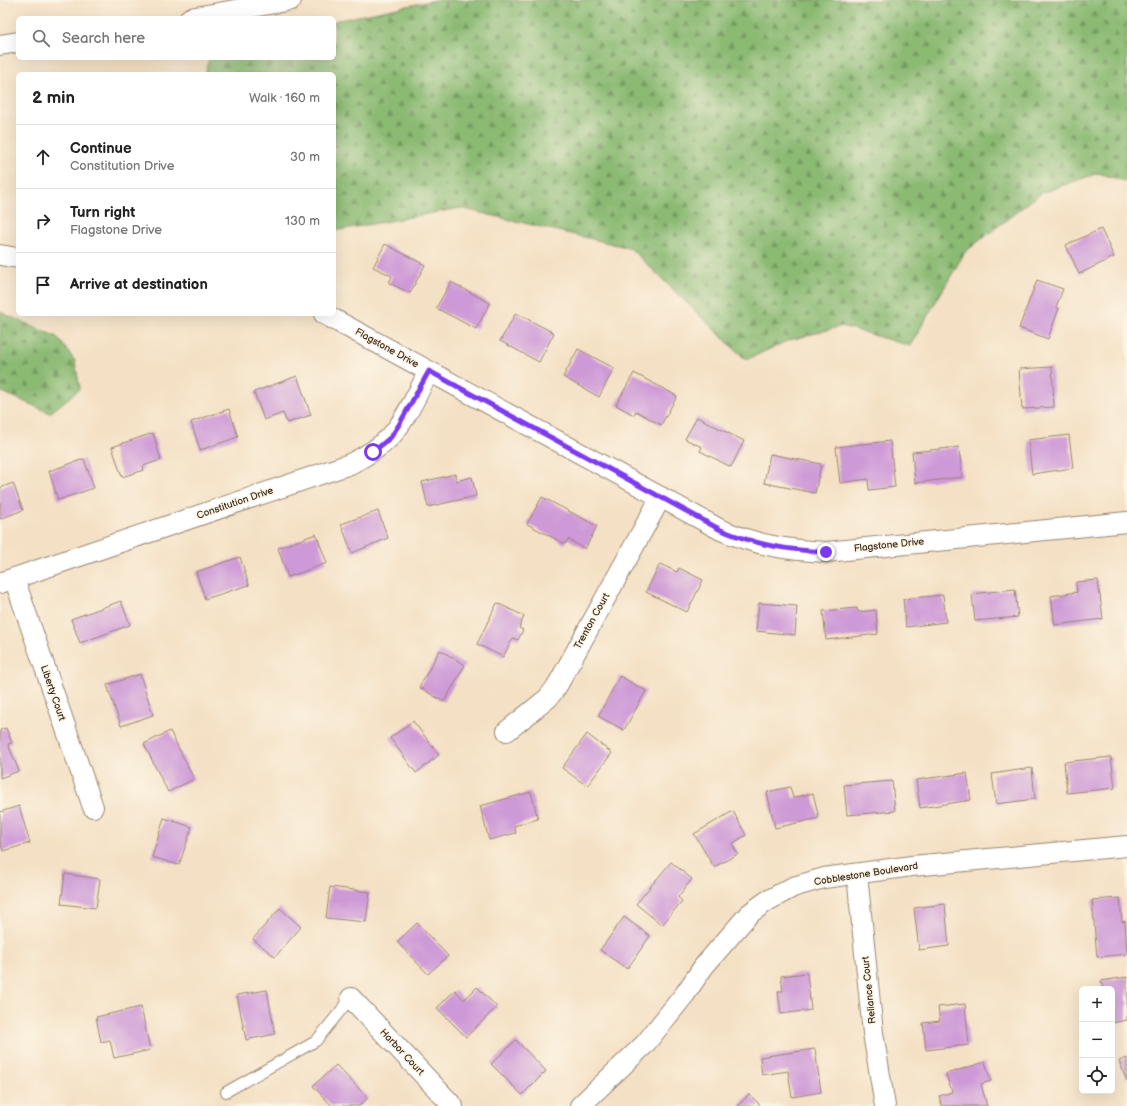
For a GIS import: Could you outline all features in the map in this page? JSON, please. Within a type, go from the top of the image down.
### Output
[{"type":"street","points":[[201,16],[291,0]]},
{"type":"street","points":[[0,45],[16,42]]},
{"type":"street","points":[[0,255],[16,258]]},
{"type":"street","name":"Flagstone Drive","points":[[328,316],[721,530],[749,542],[794,550],[826,552],[1127,522]]},
{"type":"street","name":"Constitution Drive","points":[[7,580],[350,464],[373,452],[391,437],[429,371]]},
{"type":"street","name":"Trenton Court","points":[[507,732],[548,698],[557,686],[661,497]]},
{"type":"street","name":"Liberty Court","points":[[7,580],[93,807]]},
{"type":"street","name":"Cobblestone Boulevard","points":[[580,1106],[645,1044],[685,994],[704,966],[749,914],[767,900],[793,887],[824,878],[912,866],[1127,846]]},
{"type":"street","name":"Reliance Court","points":[[857,874],[873,1033],[885,1106]]},
{"type":"street","name":"Harbor Court","points":[[351,998],[453,1106]]},
{"type":"lane","points":[[226,1092],[316,1041],[351,998]]},
{"type":"green space","points":[[436,0],[1127,0],[1127,182],[1098,173],[1041,193],[965,252],[910,346],[842,326],[787,341],[746,360],[630,248],[460,208],[336,231],[336,72],[206,72],[208,60],[336,60],[336,21]]},
{"type":"green space","points":[[0,312],[57,337],[75,361],[80,389],[50,413],[0,391]]},
{"type":"building","points":[[1101,229],[1114,257],[1079,274],[1066,245]]},
{"type":"building","points":[[385,244],[425,265],[410,293],[389,283],[392,276],[373,267]]},
{"type":"building","points":[[1037,280],[1063,289],[1056,307],[1059,308],[1048,339],[1019,328]]},
{"type":"building","points":[[451,282],[490,303],[476,329],[436,308]]},
{"type":"building","points":[[516,313],[554,333],[539,362],[500,341]]},
{"type":"building","points":[[578,349],[614,368],[599,397],[563,377]]},
{"type":"building","points":[[1052,367],[1054,407],[1022,409],[1019,369]]},
{"type":"building","points":[[634,373],[677,396],[661,425],[636,411],[634,415],[616,405]]},
{"type":"building","points":[[297,376],[311,415],[287,423],[283,413],[264,420],[254,392]]},
{"type":"building","points":[[229,409],[238,437],[200,450],[191,422]]},
{"type":"building","points":[[697,417],[744,441],[731,467],[700,451],[702,447],[685,439]]},
{"type":"building","points":[[153,433],[161,460],[143,466],[144,470],[122,477],[112,447]]},
{"type":"building","points":[[1069,435],[1073,468],[1032,474],[1028,440]]},
{"type":"building","points":[[890,441],[895,487],[869,490],[868,479],[840,483],[836,447]]},
{"type":"building","points":[[959,447],[962,477],[915,483],[912,452]]},
{"type":"building","points":[[770,454],[821,464],[815,493],[764,483]]},
{"type":"building","points":[[84,459],[94,488],[58,500],[49,471]]},
{"type":"building","points":[[455,474],[456,481],[472,477],[476,496],[428,507],[422,482]]},
{"type":"building","points":[[13,483],[23,510],[0,519],[0,488]]},
{"type":"building","points":[[542,497],[597,526],[585,549],[568,539],[565,544],[527,524]]},
{"type":"building","points":[[378,511],[388,538],[352,553],[341,524]]},
{"type":"building","points":[[316,534],[327,563],[288,577],[278,548]]},
{"type":"building","points":[[240,557],[249,585],[205,599],[196,572]]},
{"type":"building","points":[[660,564],[677,572],[679,568],[703,580],[687,612],[646,592]]},
{"type":"building","points":[[1098,580],[1103,619],[1055,625],[1051,596],[1077,592],[1076,582]]},
{"type":"building","points":[[1015,589],[1018,617],[975,621],[972,594]]},
{"type":"building","points":[[943,595],[946,622],[906,627],[903,599]]},
{"type":"building","points":[[121,601],[130,625],[80,643],[71,619]]},
{"type":"building","points":[[497,603],[524,616],[519,628],[523,630],[518,640],[513,638],[503,657],[477,644]]},
{"type":"building","points":[[759,603],[797,606],[795,635],[756,631]]},
{"type":"building","points":[[857,608],[858,612],[876,610],[878,634],[826,640],[823,611]]},
{"type":"building","points":[[440,650],[465,665],[444,702],[419,687]]},
{"type":"building","points":[[140,674],[153,715],[121,726],[107,685]]},
{"type":"building","points":[[620,676],[646,691],[624,730],[598,716]]},
{"type":"building","points":[[413,721],[439,755],[416,773],[390,738]]},
{"type":"building","points":[[6,728],[12,743],[8,744],[19,771],[0,778],[0,730]]},
{"type":"building","points":[[170,731],[194,779],[168,792],[144,744]]},
{"type":"building","points":[[587,734],[612,753],[587,786],[562,768]]},
{"type":"building","points":[[1111,757],[1115,788],[1067,793],[1064,762]]},
{"type":"building","points":[[1032,768],[1035,799],[996,804],[992,774]]},
{"type":"building","points":[[967,773],[971,800],[920,808],[916,780]]},
{"type":"building","points":[[892,781],[895,811],[847,815],[844,785]]},
{"type":"building","points":[[790,787],[793,798],[813,793],[819,818],[775,828],[767,792]]},
{"type":"building","points":[[531,792],[538,819],[514,826],[516,833],[489,840],[480,806]]},
{"type":"building","points":[[19,806],[30,843],[3,851],[0,842],[0,812]]},
{"type":"building","points":[[733,811],[746,835],[732,844],[738,854],[714,867],[694,834]]},
{"type":"building","points":[[164,818],[192,827],[179,865],[152,857]]},
{"type":"building","points":[[671,862],[692,879],[678,897],[682,901],[662,925],[636,904]]},
{"type":"building","points":[[65,874],[100,879],[96,908],[61,904]]},
{"type":"building","points":[[330,887],[370,892],[366,922],[326,918]]},
{"type":"building","points":[[1120,898],[1122,922],[1125,921],[1127,954],[1097,957],[1092,900]]},
{"type":"building","points":[[945,904],[949,946],[919,950],[914,908]]},
{"type":"building","points":[[280,908],[301,927],[275,957],[253,939]]},
{"type":"building","points":[[624,917],[650,936],[627,969],[600,950]]},
{"type":"building","points":[[417,923],[448,956],[428,974],[397,942]]},
{"type":"building","points":[[807,973],[811,1010],[781,1014],[778,991],[783,991],[781,976]]},
{"type":"building","points":[[1127,977],[1127,1020],[1115,1022],[1115,986],[1102,986],[1101,981]]},
{"type":"building","points":[[477,987],[497,1007],[466,1037],[437,1008],[455,990],[464,1000]]},
{"type":"building","points":[[267,990],[275,1034],[246,1040],[237,995]]},
{"type":"building","points":[[965,1004],[969,1045],[926,1050],[923,1023],[940,1021],[938,1007]]},
{"type":"building","points":[[141,1007],[150,1050],[114,1058],[110,1040],[101,1042],[96,1017]]},
{"type":"building","points":[[516,1040],[546,1071],[522,1095],[491,1064]]},
{"type":"building","points":[[815,1049],[821,1092],[792,1097],[788,1071],[762,1075],[760,1057]]},
{"type":"building","points":[[1127,1058],[1127,1081],[1119,1061]]},
{"type":"building","points":[[985,1062],[991,1081],[981,1084],[987,1106],[942,1106],[939,1096],[952,1092],[946,1074]]},
{"type":"building","points":[[336,1065],[368,1098],[359,1106],[332,1106],[313,1086]]},
{"type":"building","points":[[749,1094],[761,1106],[738,1106]]},
{"type":"route","points":[[373,452],[391,437],[429,371],[721,530],[749,542],[794,550],[826,552]]}]
